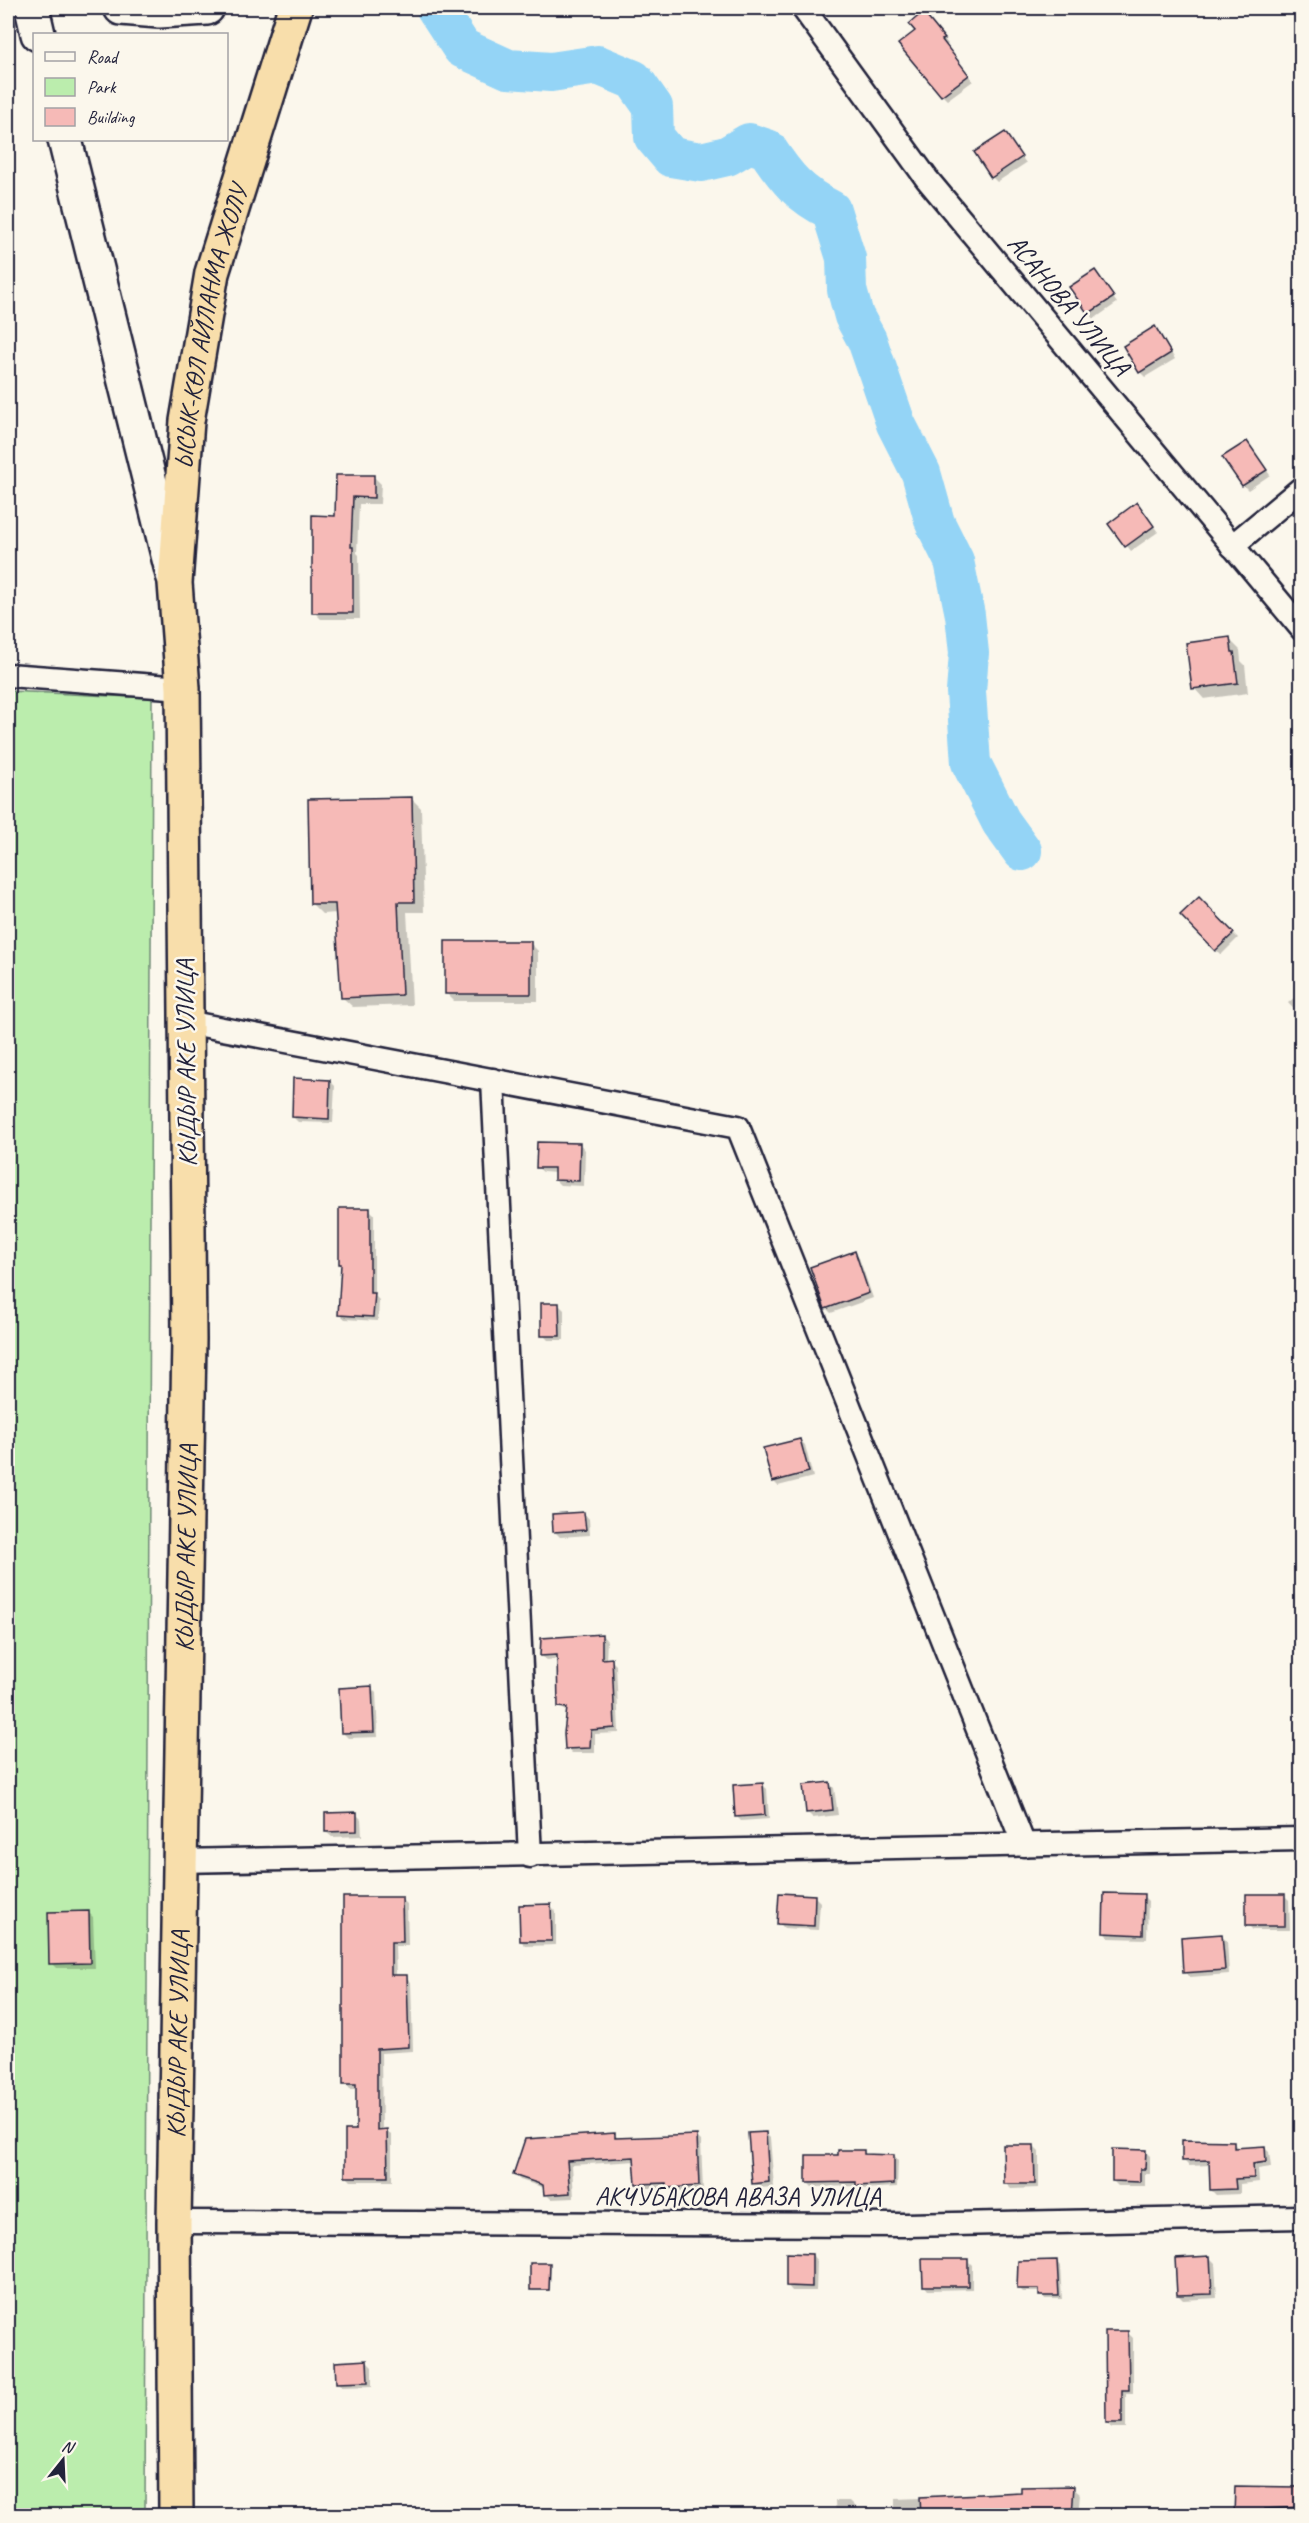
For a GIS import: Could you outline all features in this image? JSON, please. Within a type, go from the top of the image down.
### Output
[{"type":"highway","name":"ЫСЫК-КӨЛ АЙЛАНМА ЖОЛУ","points":[[175,583],[187,421],[213,273],[295,8]]},
{"type":"highway","name":"КЫДЫР АКЕ УЛИЦА","points":[[175,583],[183,688],[189,1339],[174,2222],[176,2516]]},
{"type":"street","points":[[32,8],[38,33]]},
{"type":"street","points":[[121,8],[159,11],[207,8]]},
{"type":"street","name":"АСАНОВА УЛИЦА","points":[[803,8],[927,179],[1302,629]]},
{"type":"street","points":[[65,141],[175,583]]},
{"type":"street","points":[[1232,546],[1302,488]]},
{"type":"street","points":[[8,675],[183,688]]},
{"type":"street","points":[[186,1022],[738,1127],[1024,1845]]},
{"type":"street","points":[[494,1080],[530,1856]]},
{"type":"street","points":[[180,1861],[530,1856],[1302,1839]]},
{"type":"street","name":"АКЧУБАКОВА АВАЗА УЛИЦА","points":[[174,2222],[906,2225],[1302,2217]]},
{"type":"green space","points":[[8,691],[152,698],[145,2515],[8,2516]]},
{"type":"building","points":[[923,12],[945,39],[942,40],[969,75],[941,96],[898,44],[915,31],[909,24]]},
{"type":"building","points":[[1005,132],[1022,157],[991,178],[974,152]]},
{"type":"building","points":[[1095,270],[1114,297],[1088,314],[1069,287]]},
{"type":"building","points":[[1155,326],[1171,353],[1139,373],[1123,346]]},
{"type":"building","points":[[1247,441],[1267,470],[1242,486],[1222,457]]},
{"type":"building","points":[[336,475],[374,475],[374,498],[353,497],[351,547],[353,547],[353,613],[312,613],[312,515],[335,516]]},
{"type":"building","points":[[1137,502],[1154,526],[1125,547],[1108,524]]},
{"type":"building","points":[[1230,637],[1238,683],[1192,689],[1186,643]]},
{"type":"building","points":[[412,797],[414,902],[398,902],[402,995],[341,998],[335,904],[310,904],[308,799]]},
{"type":"building","points":[[1199,897],[1234,933],[1215,951],[1180,915]]},
{"type":"building","points":[[445,941],[531,941],[531,994],[445,994]]},
{"type":"building","points":[[293,1078],[330,1080],[329,1119],[292,1117]]},
{"type":"building","points":[[537,1142],[580,1143],[579,1181],[554,1180],[554,1168],[536,1168]]},
{"type":"building","points":[[339,1208],[370,1208],[370,1293],[375,1293],[373,1317],[338,1315],[341,1264],[339,1264]]},
{"type":"building","points":[[855,1251],[869,1293],[825,1309],[810,1267]]},
{"type":"building","points":[[541,1303],[559,1303],[560,1336],[541,1336]]},
{"type":"building","points":[[800,1439],[809,1472],[772,1482],[763,1448]]},
{"type":"building","points":[[584,1512],[586,1530],[553,1532],[552,1514]]},
{"type":"building","points":[[602,1634],[602,1659],[612,1658],[615,1728],[591,1730],[590,1748],[565,1749],[567,1708],[558,1707],[557,1655],[540,1656],[541,1638]]},
{"type":"building","points":[[372,1686],[374,1732],[341,1733],[339,1688]]},
{"type":"building","points":[[830,1782],[833,1810],[806,1813],[803,1785]]},
{"type":"building","points":[[763,1783],[765,1815],[735,1817],[733,1785]]},
{"type":"building","points":[[357,1812],[357,1831],[325,1832],[325,1813]]},
{"type":"building","points":[[779,1893],[815,1895],[814,1926],[777,1924]]},
{"type":"building","points":[[1104,1893],[1144,1894],[1143,1935],[1103,1933]]},
{"type":"building","points":[[1246,1894],[1285,1894],[1285,1926],[1246,1926]]},
{"type":"building","points":[[343,1897],[402,1897],[403,1942],[391,1942],[391,1975],[407,1975],[409,2047],[377,2049],[377,2130],[387,2129],[388,2177],[345,2177],[345,2130],[356,2130],[356,2084],[343,2084]]},
{"type":"building","points":[[551,1904],[552,1941],[520,1941],[519,1905]]},
{"type":"building","points":[[89,1911],[90,1963],[49,1964],[48,1912]]},
{"type":"building","points":[[1222,1934],[1225,1970],[1183,1973],[1181,1937]]},
{"type":"building","points":[[766,2132],[769,2182],[752,2184],[748,2133]]},
{"type":"building","points":[[615,2133],[615,2138],[697,2135],[699,2186],[667,2188],[667,2183],[636,2184],[634,2157],[567,2161],[570,2193],[544,2195],[543,2185],[513,2175],[525,2139]]},
{"type":"building","points":[[1182,2140],[1234,2141],[1234,2148],[1265,2146],[1266,2162],[1253,2164],[1254,2178],[1235,2179],[1236,2189],[1210,2190],[1209,2160],[1182,2161]]},
{"type":"building","points":[[1003,2145],[1034,2145],[1035,2184],[1004,2184]]},
{"type":"building","points":[[1112,2149],[1146,2150],[1145,2169],[1140,2169],[1140,2182],[1112,2181]]},
{"type":"building","points":[[838,2150],[864,2150],[864,2154],[894,2155],[894,2184],[856,2186],[856,2182],[806,2183],[806,2155],[838,2155]]},
{"type":"building","points":[[786,2253],[812,2254],[812,2287],[786,2286]]},
{"type":"building","points":[[1210,2256],[1212,2294],[1177,2295],[1175,2258]]},
{"type":"building","points":[[922,2259],[968,2259],[968,2286],[923,2286]]},
{"type":"building","points":[[1057,2260],[1059,2296],[1039,2296],[1039,2289],[1017,2289],[1018,2261]]},
{"type":"building","points":[[530,2263],[550,2263],[549,2290],[530,2290]]},
{"type":"building","points":[[1105,2331],[1128,2331],[1129,2390],[1122,2390],[1122,2423],[1106,2423]]},
{"type":"building","points":[[367,2360],[368,2382],[336,2383],[335,2362]]},
{"type":"building","points":[[1074,2486],[1072,2516],[921,2516],[920,2497],[1021,2492],[1021,2487]]},
{"type":"building","points":[[1235,2486],[1300,2487],[1301,2507],[1264,2509],[1263,2516],[1234,2516]]},
{"type":"waterway","points":[[436,8],[462,48],[508,69],[551,72],[598,65],[634,80],[653,107],[654,137],[671,157],[701,162],[727,156],[749,143],[767,149],[802,192],[831,210],[846,258],[847,290],[854,316],[867,340],[896,424],[921,473],[935,523],[954,561],[965,615],[969,653],[966,692],[971,763],[1001,822],[1022,851]]}]
